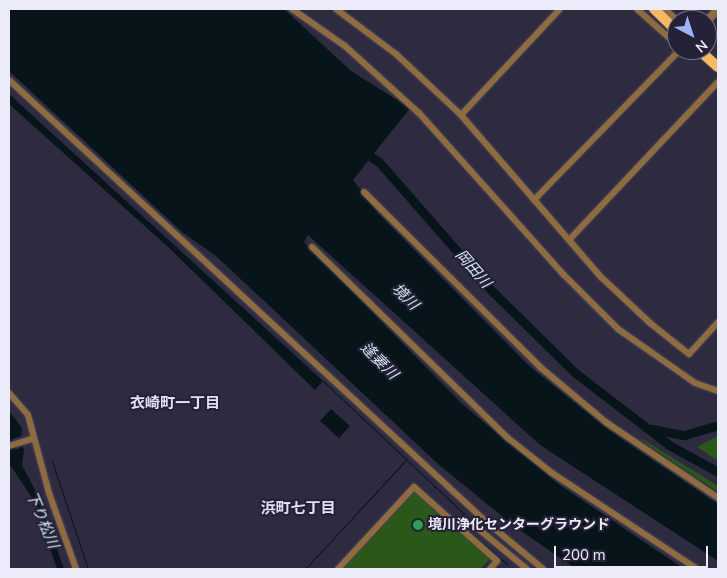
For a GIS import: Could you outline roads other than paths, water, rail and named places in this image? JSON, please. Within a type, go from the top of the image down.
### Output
[{"type":"highway","points":[[654,9],[667,21]]},
{"type":"street","points":[[292,9],[345,46],[419,113],[564,275],[618,329],[695,383],[718,390]]},
{"type":"street","points":[[336,9],[396,54],[461,115],[622,299],[689,354],[718,322]]},
{"type":"street","points":[[461,115],[560,9]]},
{"type":"street","points":[[637,9],[667,36]]},
{"type":"street","points":[[534,200],[670,60]]},
{"type":"street","points":[[9,80],[483,519],[543,569]]},
{"type":"street","points":[[569,240],[718,82]]},
{"type":"street","points":[[364,192],[540,367],[607,423],[718,498]]},
{"type":"street","points":[[312,247],[508,438],[552,474],[697,569]]},
{"type":"street","points":[[9,393],[28,415],[30,439],[76,569]]},
{"type":"street","points":[[9,446],[30,439]]},
{"type":"street","points":[[338,569],[414,487],[497,562],[490,569]]},
{"type":"street","points":[[483,519],[476,527],[527,569]]},
{"type":"water","points":[[9,9],[284,9],[351,71],[410,108],[353,180],[378,213],[528,365],[609,430],[718,504],[718,561],[540,445],[308,235],[304,242],[462,404],[560,485],[684,569],[576,569],[514,526],[438,464],[216,256],[182,232],[9,71]]},
{"type":"water","points":[[9,94],[323,381],[315,390],[168,247],[9,104]]},
{"type":"water","points":[[331,409],[350,426],[339,438],[320,421]]},
{"type":"water","name":"下り松川","points":[[9,411],[22,428],[21,436],[11,440],[17,450],[22,446],[24,450],[22,465],[40,500],[64,569],[57,569],[34,501],[9,463]]},
{"type":"waterway","name":"岡田川","points":[[362,151],[379,162],[493,292],[574,372],[669,445],[718,472]]},
{"type":"waterway","points":[[323,381],[464,514],[458,522],[507,564]]},
{"type":"waterway","points":[[652,429],[684,435],[718,425]]},
{"type":"waterway","points":[[305,569],[406,460]]},
{"type":"waterway","points":[[52,461],[88,569]]},
{"type":"place","name":"境川浄化センターグラウンド","points":[[418,525]]},
{"type":"district","name":"衣崎町一丁目","points":[[175,404]]},
{"type":"district","name":"浜町七丁目","points":[[298,509]]},
{"type":"water label","name":"境川","points":[[405,297]]},
{"type":"water label","name":"逢妻川","points":[[379,361]]}]
